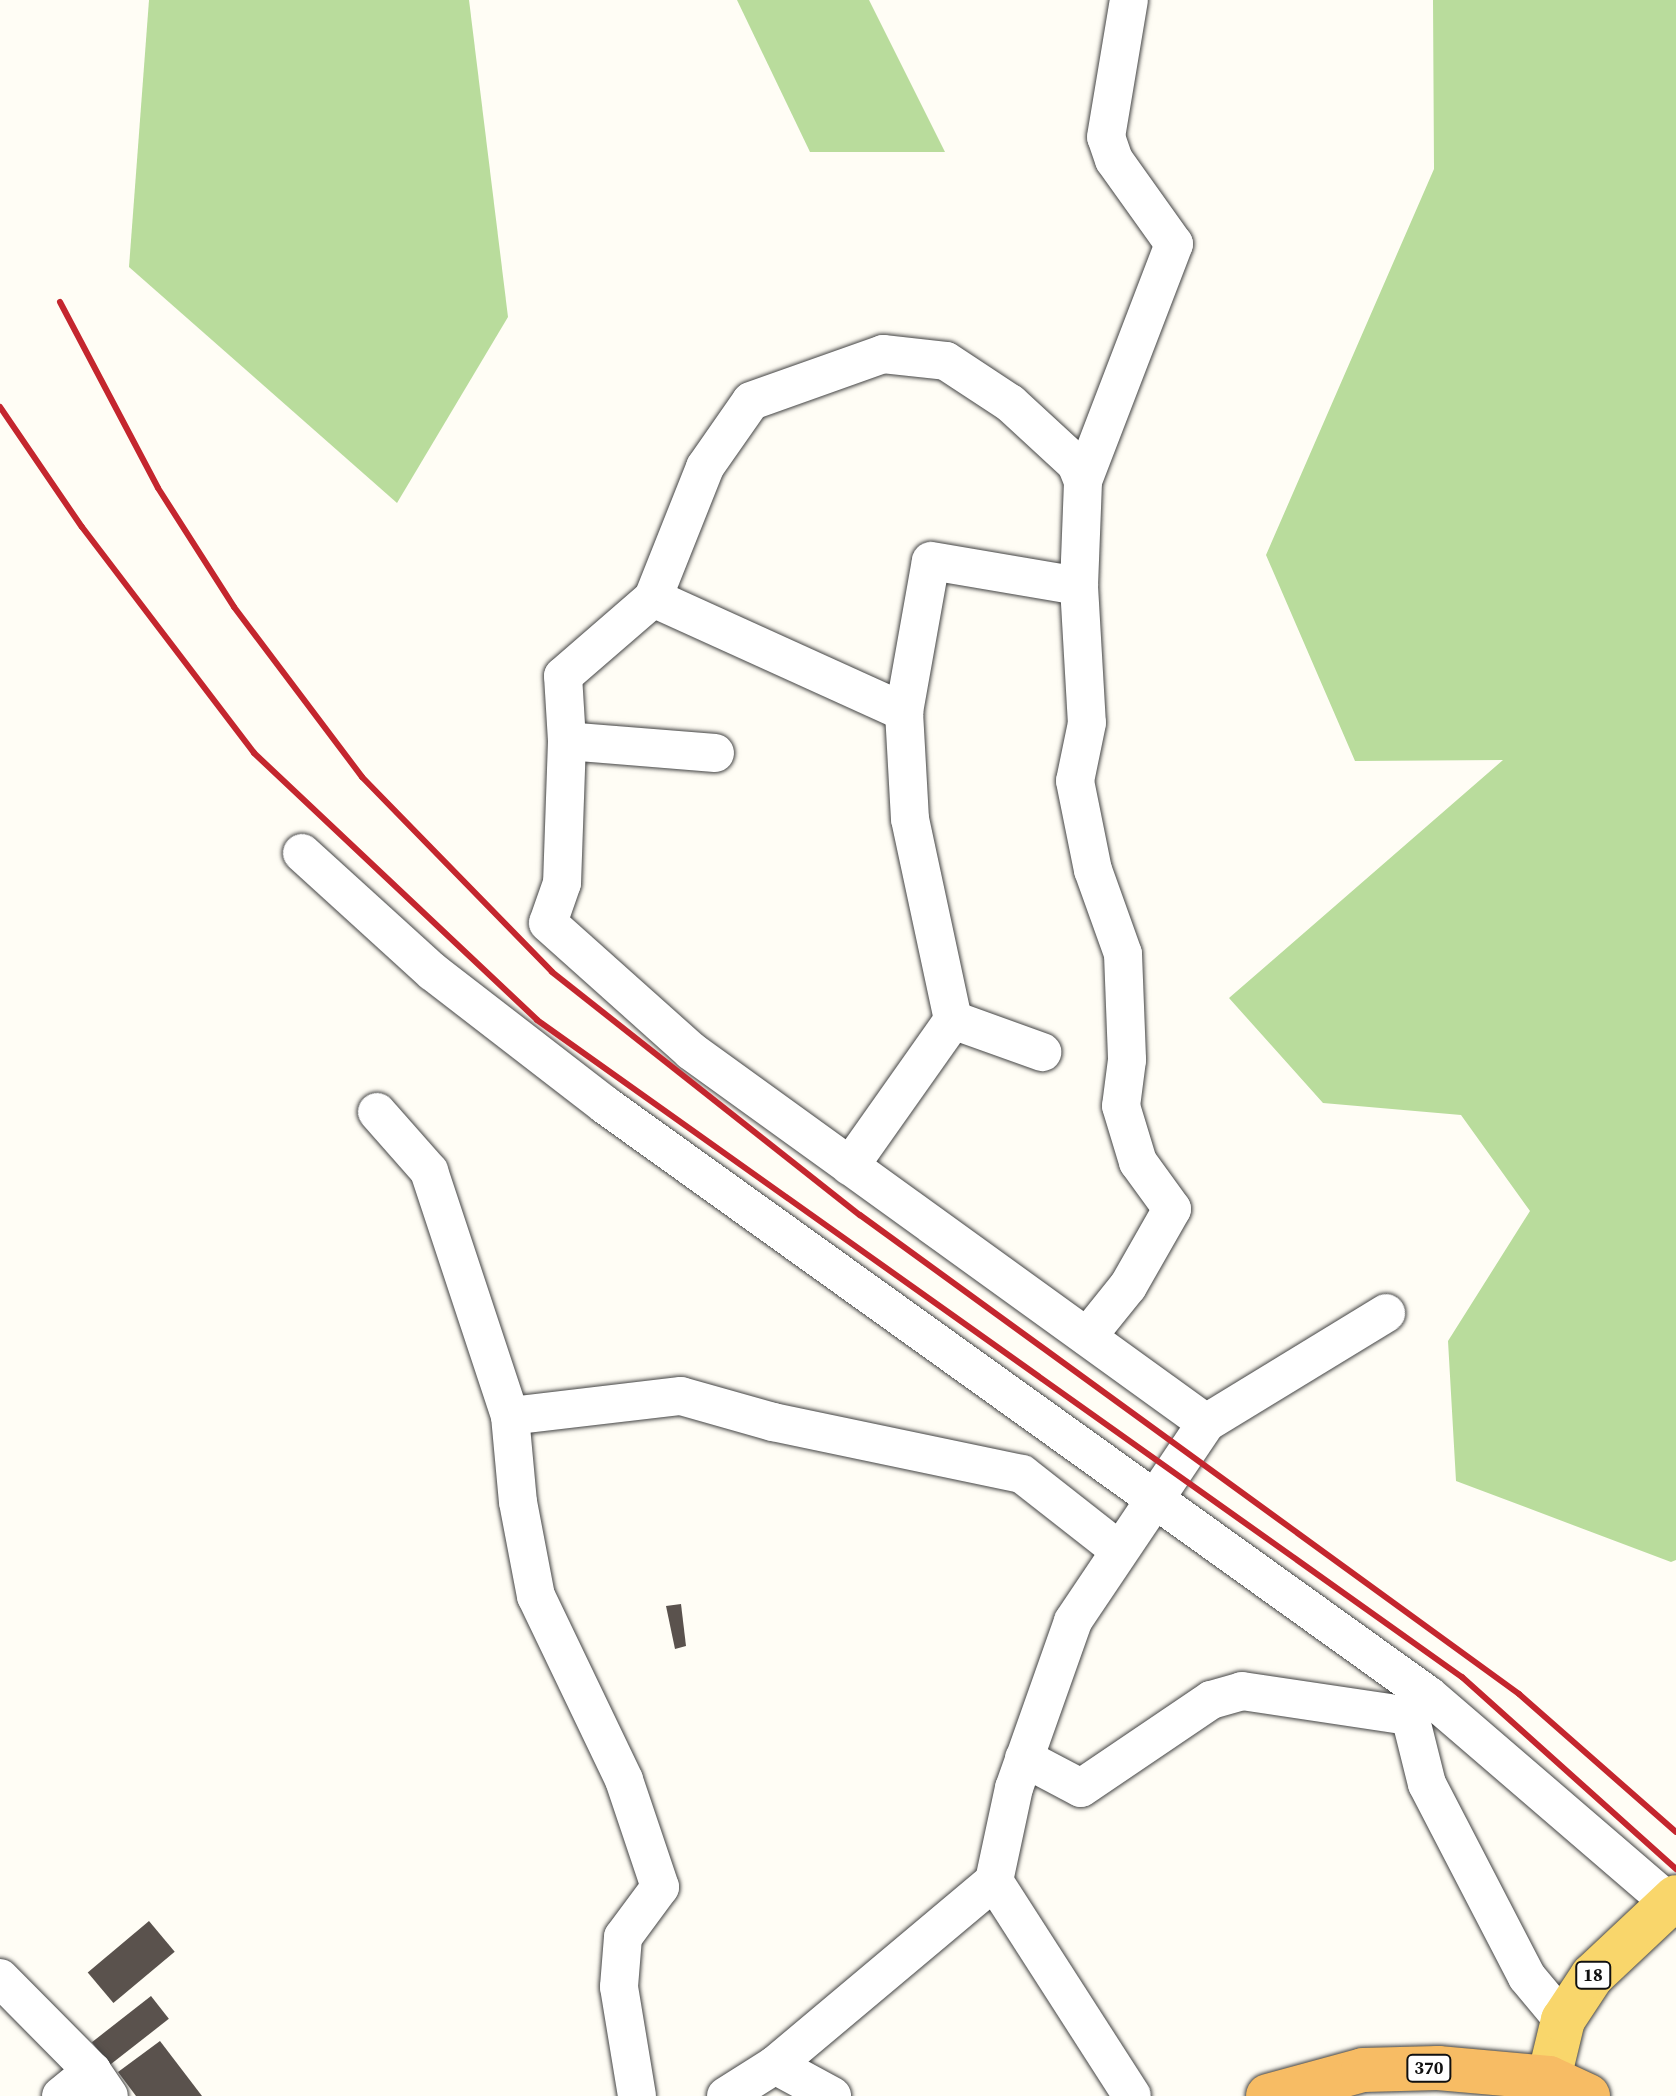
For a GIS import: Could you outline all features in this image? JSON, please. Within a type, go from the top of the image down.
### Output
[{"type":"highway","name":"370","points":[[1268,2096],[1363,2070],[1438,2068],[1549,2078],[1588,2096]]},
{"type":"main road","name":"18","points":[[1549,2078],[1563,2020],[1592,1976],[1674,1902]]},
{"type":"street","points":[[1087,1337],[1128,1286],[1172,1209],[1138,1162],[1121,1106],[1127,1060],[1123,954],[1093,870],[1075,781],[1087,723],[1079,586],[1083,481],[1174,244],[1114,160],[1106,137],[1129,0]]},
{"type":"street","points":[[1083,481],[1076,464],[1010,403],[946,361],[883,354],[751,401],[705,467],[653,598],[563,676],[567,741],[562,883],[548,923],[691,1051],[1206,1423]]},
{"type":"street","points":[[850,1166],[953,1020],[910,819],[904,712],[931,561],[1079,586]]},
{"type":"street","points":[[653,598],[904,712]]},
{"type":"street","points":[[567,741],[715,753]]},
{"type":"street","points":[[302,853],[433,972],[605,1105],[1152,1500],[1674,1902]]},
{"type":"street","points":[[953,1020],[1042,1052]]},
{"type":"street","points":[[377,1112],[429,1171],[510,1416],[518,1502],[536,1596],[624,1780],[660,1887],[623,1937],[619,1987],[637,2096]]},
{"type":"street","points":[[726,2096],[775,2065],[994,1881],[1024,1758],[1073,1621],[1206,1423],[1386,1313]]},
{"type":"street","points":[[510,1416],[681,1396],[773,1422],[1022,1474],[1119,1550]]},
{"type":"street","points":[[1024,1758],[1081,1788],[1211,1700],[1242,1691],[1419,1705]]},
{"type":"street","points":[[1419,1705],[1427,1784],[1527,1977],[1563,2020]]},
{"type":"street","points":[[994,1881],[1132,2096]]},
{"type":"street","points":[[0,1978],[100,2084],[61,2096]]},
{"type":"street","points":[[775,2065],[832,2096]]},
{"type":"green space","points":[[149,0],[469,0],[508,317],[397,503],[129,267]]},
{"type":"green space","points":[[737,0],[869,0],[945,152],[810,152]]},
{"type":"green space","points":[[1433,0],[1676,0],[1676,1560],[1671,1562],[1456,1481],[1448,1341],[1530,1211],[1461,1115],[1323,1103],[1229,998],[1503,760],[1355,761],[1266,555],[1434,169]]},
{"type":"building","points":[[681,1604],[686,1646],[675,1649],[666,1606]]},
{"type":"building","points":[[149,1921],[175,1952],[113,2003],[88,1972]]},
{"type":"building","points":[[151,1996],[169,2019],[110,2065],[92,2042]]},
{"type":"building","points":[[160,2041],[202,2096],[136,2096],[118,2072]]},
{"type":"railway","points":[[60,302],[158,488],[234,607],[362,777],[552,972],[860,1215],[1519,1694],[1676,1832]]},
{"type":"railway","points":[[0,407],[82,527],[254,753],[537,1020],[1462,1677],[1676,1869]]}]
